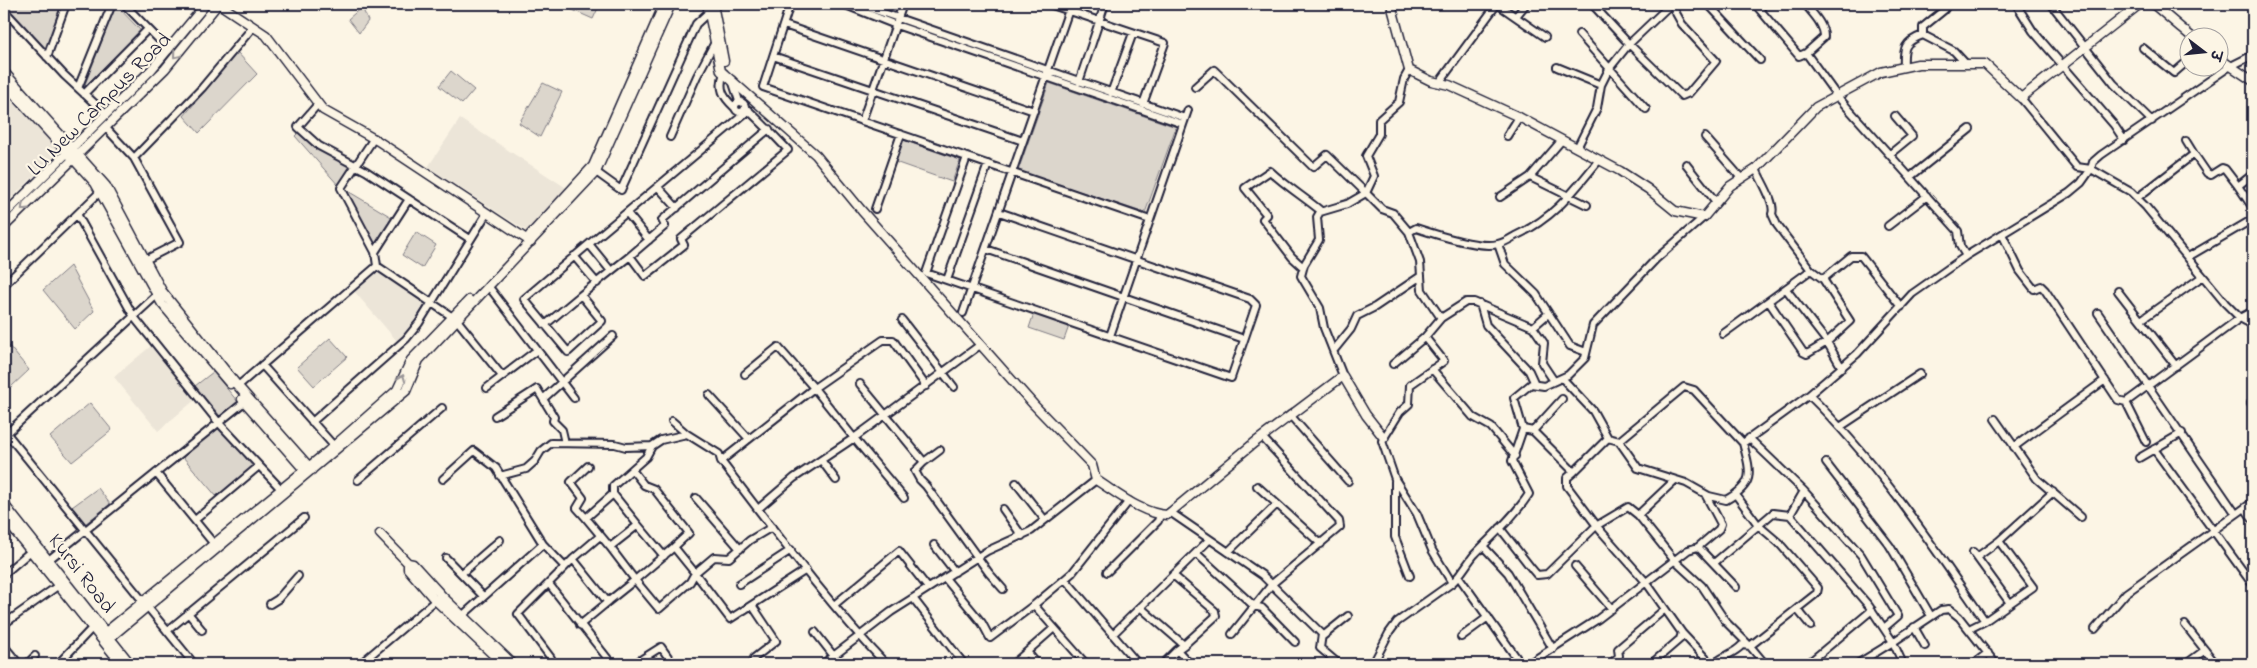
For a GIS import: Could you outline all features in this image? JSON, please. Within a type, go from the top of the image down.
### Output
[{"type":"main road","name":"Kursi Road","points":[[4,505],[59,585],[93,627],[130,664]]},
{"type":"main road","name":"Kursi Road","points":[[5,521],[31,551],[45,563],[105,638],[122,664]]},
{"type":"street","points":[[48,57],[66,4]]},
{"type":"street","points":[[78,88],[112,4]]},
{"type":"street","points":[[124,4],[169,50]]},
{"type":"street","name":"LU New Campus Road","points":[[4,227],[106,114],[169,50],[206,4]]},
{"type":"street","points":[[218,4],[266,35],[318,104],[330,115],[374,138],[529,240]]},
{"type":"street","name":"LU New Campus Road","points":[[4,215],[72,153],[105,127],[165,69],[218,4]]},
{"type":"street","points":[[105,638],[214,544],[281,489],[309,470],[397,390],[411,360],[489,287],[593,166],[664,4]]},
{"type":"street","points":[[145,604],[406,391],[419,360],[529,240],[596,172],[671,4]]},
{"type":"street","points":[[790,4],[763,87],[1150,220]]},
{"type":"street","points":[[842,4],[1184,121]]},
{"type":"street","points":[[858,4],[897,22]]},
{"type":"street","points":[[862,120],[903,4]]},
{"type":"street","points":[[1049,4],[1070,7],[1099,21],[1165,44],[1144,104]]},
{"type":"street","points":[[1079,82],[1105,4]]},
{"type":"street","points":[[1384,438],[1366,414],[1343,376],[1324,328],[1320,308],[1302,280],[1301,274],[1303,267],[1319,240],[1317,218],[1321,211],[1347,204],[1366,193],[1374,176],[1366,156],[1379,134],[1379,120],[1399,102],[1404,79],[1409,70],[1391,4]]},
{"type":"street","points":[[1439,82],[1497,4],[1545,36]]},
{"type":"street","points":[[1516,15],[1526,4]]},
{"type":"street","points":[[1577,148],[1596,108],[1601,85],[1609,68],[1629,44],[1671,4],[1682,24],[1716,62],[1689,93],[1682,96],[1629,44],[1592,4]]},
{"type":"street","points":[[1708,4],[1760,60]]},
{"type":"street","points":[[1755,4],[1799,56],[1806,53],[1824,37],[1822,26],[1805,4]]},
{"type":"street","points":[[1923,35],[1923,27],[1944,10],[1948,4]]},
{"type":"street","points":[[2016,4],[2033,31],[2114,125],[2124,140]]},
{"type":"street","points":[[2051,4],[2114,84],[2152,121]]},
{"type":"street","points":[[2021,98],[2140,4]]},
{"type":"street","points":[[2153,4],[2181,28]]},
{"type":"street","points":[[596,172],[621,190],[696,24],[710,7]]},
{"type":"street","points":[[710,7],[714,44],[721,71],[816,155],[862,211],[980,345],[1092,465],[1096,480],[1130,501],[1160,515],[1167,515],[1262,437],[1343,376]]},
{"type":"street","points":[[630,256],[645,276],[684,245],[681,239],[788,150],[747,109],[744,103],[737,104],[724,97],[720,82],[725,67],[710,7]]},
{"type":"street","points":[[963,314],[1070,7]]},
{"type":"street","points":[[4,10],[78,88],[106,114]]},
{"type":"street","points":[[784,25],[1034,111]]},
{"type":"street","points":[[134,158],[202,88],[253,27]]},
{"type":"street","points":[[84,94],[148,29]]},
{"type":"street","points":[[1111,93],[1132,32]]},
{"type":"street","points":[[1579,34],[1646,109]]},
{"type":"street","points":[[1904,67],[1904,51],[1910,40],[1923,35],[1954,51],[1966,64]]},
{"type":"street","points":[[670,137],[697,76],[714,44]]},
{"type":"street","points":[[2143,48],[2174,73],[2180,68]]},
{"type":"street","points":[[1806,53],[1837,96],[1958,231],[1960,246],[1966,256]]},
{"type":"street","points":[[2230,66],[2253,55]]},
{"type":"street","points":[[773,56],[1023,141]]},
{"type":"street","points":[[1373,664],[1389,632],[1397,622],[1460,576],[1483,546],[1520,508],[1529,494],[1512,461],[1523,429],[1514,398],[1531,384],[1544,386],[1568,375],[1584,358],[1593,325],[1656,259],[1704,216],[1730,186],[1756,169],[1816,107],[1881,72],[1918,64],[1985,64],[2021,98],[2077,168],[2091,169],[2132,192],[2240,318],[2253,326]]},
{"type":"street","points":[[1557,67],[1601,85]]},
{"type":"street","points":[[2230,68],[2253,81]]},
{"type":"street","points":[[1196,86],[1214,70],[1313,167],[1327,155],[1382,209],[1393,213],[1409,232],[1420,262],[1422,290],[1441,318]]},
{"type":"street","points":[[1409,70],[1431,81],[1449,85],[1519,117],[1648,189],[1675,211],[1704,216]]},
{"type":"street","points":[[4,72],[103,189],[146,260],[162,304],[309,470]]},
{"type":"street","points":[[1047,74],[1079,82],[1144,104],[1184,121]]},
{"type":"street","points":[[1743,443],[1809,395],[1842,368],[1918,289],[1966,256],[2069,193],[2082,183],[2093,162],[2213,78]]},
{"type":"street","points":[[732,79],[737,104]]},
{"type":"street","points":[[4,82],[72,153]]},
{"type":"street","points":[[318,104],[298,127],[319,146],[356,166],[470,239]]},
{"type":"street","points":[[581,295],[602,321],[568,352],[524,299],[658,187],[747,109]]},
{"type":"street","points":[[1110,336],[1188,110]]},
{"type":"street","points":[[1890,154],[1912,136],[1894,116]]},
{"type":"street","points":[[1507,136],[1519,117]]},
{"type":"street","points":[[105,127],[134,158],[180,242],[146,260]]},
{"type":"street","points":[[545,325],[665,226],[662,220],[769,129]]},
{"type":"street","points":[[1910,177],[1970,129]]},
{"type":"street","points":[[875,209],[901,134]]},
{"type":"street","points":[[1705,137],[1742,178]]},
{"type":"street","points":[[374,138],[341,188],[375,252],[377,266],[455,319],[502,376]]},
{"type":"street","points":[[1500,197],[1530,177],[1562,140]]},
{"type":"street","points":[[2186,141],[2207,174],[2210,175],[2222,168],[2226,169],[2253,208]]},
{"type":"street","points":[[2137,198],[2194,154]]},
{"type":"street","points":[[967,157],[926,272],[1231,378],[1256,305],[1250,298],[999,212]]},
{"type":"street","points":[[1409,232],[1416,228],[1480,245],[1498,244],[1538,225],[1570,196],[1599,160]]},
{"type":"street","points":[[947,280],[988,164]]},
{"type":"street","points":[[1686,164],[1716,202]]},
{"type":"street","points":[[1756,169],[1763,187],[1772,202],[1772,214],[1777,225],[1811,270],[1823,279],[1850,321],[1827,342],[1808,354],[1803,352],[1769,302]]},
{"type":"street","points":[[1303,267],[1292,257],[1263,220],[1267,215],[1244,188],[1270,171],[1285,186],[1303,196],[1321,211]]},
{"type":"street","points":[[2238,186],[2253,174]]},
{"type":"street","points":[[1530,177],[1587,205]]},
{"type":"street","points":[[658,187],[677,208]]},
{"type":"street","points":[[4,285],[103,189]]},
{"type":"street","points":[[103,189],[159,293],[238,386],[247,400]]},
{"type":"street","points":[[1888,226],[1927,196]]},
{"type":"street","points":[[375,252],[409,199]]},
{"type":"street","points":[[312,422],[406,339],[487,213]]},
{"type":"street","points":[[627,213],[649,240]]},
{"type":"street","points":[[77,214],[134,317],[219,423],[281,489]]},
{"type":"street","points":[[2188,258],[2253,219]]},
{"type":"street","points":[[2002,234],[2020,271],[2034,289],[2041,286],[2046,290],[2118,400],[2126,402],[2146,442]]},
{"type":"street","points":[[589,244],[611,271]]},
{"type":"street","points":[[1498,244],[1505,264],[1536,294],[1570,346],[1586,352]]},
{"type":"street","points":[[986,249],[1244,339]]},
{"type":"street","points":[[574,256],[596,283]]},
{"type":"street","points":[[1823,279],[1851,256],[1861,256],[1901,307]]},
{"type":"street","points":[[238,386],[377,266]]},
{"type":"street","points":[[1723,334],[1811,270]]},
{"type":"street","points":[[1334,350],[1351,329],[1357,316],[1375,307],[1421,276]]},
{"type":"street","points":[[2141,320],[2203,276]]},
{"type":"street","points":[[489,287],[574,398]]},
{"type":"street","points":[[1786,289],[1827,342],[1842,368]]},
{"type":"street","points":[[2118,291],[2176,366]]},
{"type":"street","points":[[159,293],[5,433],[194,664]]},
{"type":"street","points":[[1393,364],[1425,337],[1441,318],[1466,302],[1480,304],[1533,327],[1544,343],[1542,363],[1554,382]]},
{"type":"street","points":[[1480,304],[1486,325],[1529,371],[1536,384]]},
{"type":"street","points":[[2126,402],[2240,318],[2253,311]]},
{"type":"street","points":[[2098,312],[2236,514]]},
{"type":"street","points":[[1533,327],[1548,314]]},
{"type":"street","points":[[902,320],[954,387]]},
{"type":"street","points":[[543,399],[613,336]]},
{"type":"street","points":[[1425,337],[1444,361],[1410,385],[1410,404],[1400,412],[1382,441],[1395,480],[1417,514],[1432,550],[1452,583]]},
{"type":"street","points":[[721,461],[814,388],[883,340],[893,340],[926,386]]},
{"type":"street","points":[[758,509],[794,478],[854,438],[980,345]]},
{"type":"street","points":[[745,374],[778,347],[904,498]]},
{"type":"street","points":[[487,388],[537,350]]},
{"type":"street","points":[[262,365],[334,446]]},
{"type":"street","points":[[1432,369],[1473,417],[1491,427],[1515,456]]},
{"type":"street","points":[[1840,427],[1920,374]]},
{"type":"street","points":[[1562,378],[1593,411],[1608,438],[1619,441],[1638,468],[1726,500],[1742,491],[1749,477],[1743,443],[1694,390],[1684,388],[1619,441]]},
{"type":"street","points":[[2014,447],[2106,380]]},
{"type":"street","points":[[860,384],[924,462]]},
{"type":"street","points":[[495,416],[537,389],[554,417],[553,421],[562,430],[565,443]]},
{"type":"street","points":[[709,395],[748,439]]},
{"type":"street","points":[[1809,395],[1840,427],[1903,502],[1985,621]]},
{"type":"street","points":[[1533,431],[1562,399]]},
{"type":"street","points":[[45,563],[247,400]]},
{"type":"street","points":[[358,480],[442,408]]},
{"type":"street","points":[[1290,415],[1348,481]]},
{"type":"street","points":[[1995,419],[2037,479],[2081,517]]},
{"type":"street","points":[[672,421],[719,454],[721,461],[806,570],[860,636],[886,664]]},
{"type":"street","points":[[1523,429],[1533,431],[1574,472]]},
{"type":"street","points":[[2138,458],[2182,433]]},
{"type":"street","points":[[664,556],[614,494],[613,486],[633,471],[646,457],[652,446],[661,440],[688,434]]},
{"type":"street","points":[[1232,634],[1272,584],[1340,527],[1339,521],[1262,437]]},
{"type":"street","points":[[1608,438],[1567,478],[1567,486],[1596,526],[1646,582],[1682,633],[1712,664],[1737,651],[1742,646],[1750,646],[1817,593],[1818,588],[1779,543],[1759,526],[1736,495]]},
{"type":"street","points":[[1749,438],[1804,491],[1861,555],[1881,585],[1898,616],[1884,628]]},
{"type":"street","points":[[500,476],[526,469],[535,461],[540,451],[551,443],[615,444],[626,447],[652,446]]},
{"type":"street","points":[[2154,449],[2253,585]]},
{"type":"street","points":[[940,450],[924,462],[916,471],[920,480],[1003,589]]},
{"type":"street","points":[[443,479],[474,451],[496,468],[543,544],[565,567]]},
{"type":"street","points":[[822,460],[836,480]]},
{"type":"street","points":[[1826,463],[1890,546],[1931,616]]},
{"type":"street","points":[[195,520],[259,466]]},
{"type":"street","points":[[588,466],[571,482],[583,498],[577,508],[659,608],[690,582],[695,573],[714,557],[729,558],[772,527]]},
{"type":"street","points":[[580,625],[689,533],[654,489],[644,485],[633,471]]},
{"type":"street","points":[[156,473],[214,544]]},
{"type":"street","points":[[823,664],[891,612],[978,557],[1022,536],[1096,480]]},
{"type":"street","points":[[1395,480],[1395,537],[1410,576]]},
{"type":"street","points":[[1638,515],[1675,480]]},
{"type":"street","points":[[1016,483],[1045,520]]},
{"type":"street","points":[[1257,486],[1321,544]]},
{"type":"street","points":[[1790,515],[1804,491]]},
{"type":"street","points":[[2010,603],[1975,555],[1999,541],[2053,492]]},
{"type":"street","points":[[1528,664],[1612,609],[1674,560],[1688,550],[1698,547],[1719,529],[1720,524],[1705,493]]},
{"type":"street","points":[[586,518],[614,494]]},
{"type":"street","points":[[696,498],[740,549]]},
{"type":"street","points":[[945,578],[982,623],[990,638],[1072,573],[1130,501]]},
{"type":"street","points":[[2095,629],[2126,592],[2253,502]]},
{"type":"street","points":[[1228,552],[1277,504]]},
{"type":"street","points":[[1500,528],[1537,575],[1542,575],[1547,574],[1596,526],[1628,507],[1638,515],[1674,560],[1702,586],[1726,622],[1765,664]]},
{"type":"street","points":[[2245,508],[2253,520]]},
{"type":"street","points":[[1002,509],[1022,536]]},
{"type":"street","points":[[1170,512],[1272,584],[1323,636]]},
{"type":"street","points":[[1714,563],[1773,513],[1790,515],[1872,610],[1893,642],[1903,664]]},
{"type":"street","points":[[1107,572],[1158,521],[1160,515]]},
{"type":"street","points":[[166,631],[304,518]]},
{"type":"street","points":[[610,547],[638,525]]},
{"type":"street","points":[[380,534],[408,563],[413,564],[462,616],[513,664]]},
{"type":"street","points":[[550,664],[551,658],[518,614],[573,559],[600,536]]},
{"type":"street","points":[[462,574],[500,540]]},
{"type":"street","points":[[1113,634],[1209,540]]},
{"type":"street","points":[[1969,629],[1985,621],[2033,588],[1999,541]]},
{"type":"street","points":[[462,616],[543,544]]},
{"type":"street","points":[[934,545],[955,572]]},
{"type":"street","points":[[1483,546],[1508,574],[1553,649]]},
{"type":"street","points":[[674,547],[730,619],[806,570]]},
{"type":"street","points":[[1698,547],[1736,587]]},
{"type":"street","points":[[739,584],[791,550]]},
{"type":"street","points":[[4,574],[31,551]]},
{"type":"street","points":[[834,605],[899,551],[928,588]]},
{"type":"street","points":[[1196,553],[1254,606],[1262,608],[1295,642]]},
{"type":"street","points":[[446,558],[483,596]]},
{"type":"street","points":[[573,559],[609,600]]},
{"type":"street","points":[[408,563],[408,569],[497,662]]},
{"type":"street","points":[[1575,566],[1612,609]]},
{"type":"street","points":[[1163,664],[1216,616],[1214,611],[1173,575]]},
{"type":"street","points":[[270,604],[278,599],[298,576]]},
{"type":"street","points":[[1460,576],[1522,664]]},
{"type":"street","points":[[1065,579],[1138,664]]},
{"type":"street","points":[[548,584],[612,664]]},
{"type":"street","points":[[4,624],[59,585]]},
{"type":"street","points":[[913,598],[964,664]]},
{"type":"street","points":[[360,664],[436,600]]},
{"type":"street","points":[[752,605],[776,641],[754,658],[753,664]]},
{"type":"street","points":[[1034,605],[1086,664]]},
{"type":"street","points":[[1140,607],[1184,645]]},
{"type":"street","points":[[1611,664],[1619,656],[1618,649],[1665,609]]},
{"type":"street","points":[[1797,609],[1811,626]]},
{"type":"street","points":[[1810,661],[1872,610]]},
{"type":"street","points":[[1857,664],[1866,662],[1940,610],[1949,610],[1959,617],[1996,664]]},
{"type":"street","points":[[188,614],[202,630]]},
{"type":"street","points":[[1340,664],[1320,648],[1323,636],[1348,616]]},
{"type":"street","points":[[1461,637],[1488,617]]},
{"type":"street","points":[[2185,625],[2216,664]]},
{"type":"street","points":[[58,664],[93,627]]},
{"type":"street","points":[[1914,627],[1925,646]]},
{"type":"street","points":[[1013,664],[1028,653],[1054,628]]},
{"type":"street","points":[[815,632],[840,664]]},
{"type":"street","points":[[1650,664],[1680,639],[1682,633]]},
{"type":"street","points":[[4,646],[18,664]]},
{"type":"street","points":[[634,664],[661,647],[673,664]]},
{"type":"street","points":[[1177,650],[1190,664]]},
{"type":"street","points":[[2186,664],[2205,650]]},
{"type":"street","points":[[1028,653],[1037,664]]},
{"type":"street","points":[[1973,664],[1988,653]]},
{"type":"street","points":[[26,664],[35,656]]},
{"type":"shaded area","points":[[4,4],[63,4],[46,51]]},
{"type":"shaded area","points":[[559,4],[600,4],[593,19]]},
{"type":"shaded area","points":[[116,5],[141,31],[84,87]]},
{"type":"shaded area","points":[[362,7],[368,21],[359,33],[348,19]]},
{"type":"shaded area","points":[[237,52],[257,74],[199,133],[184,116]]},
{"type":"shaded area","points":[[451,71],[474,90],[462,104],[439,86]]},
{"type":"shaded area","points":[[543,83],[562,92],[540,137],[519,123]]},
{"type":"shaded area","points":[[1049,83],[1176,127],[1145,213],[1018,171]]},
{"type":"shaded area","points":[[4,88],[60,151],[4,205]]},
{"type":"shaded area","points":[[460,119],[568,189],[527,231],[428,167]]},
{"type":"shaded area","points":[[299,132],[352,166],[339,186],[295,136]]},
{"type":"shaded area","points":[[903,140],[960,160],[952,182],[895,162]]},
{"type":"shaded area","points":[[346,190],[393,218],[375,247]]},
{"type":"shaded area","points":[[416,232],[436,245],[422,268],[402,255]]},
{"type":"shaded area","points":[[70,266],[94,311],[75,329],[43,290]]},
{"type":"shaded area","points":[[376,271],[426,303],[415,322],[397,341],[354,291]]},
{"type":"shaded area","points":[[1034,313],[1069,326],[1064,340],[1029,328]]},
{"type":"shaded area","points":[[330,338],[347,357],[314,386],[297,367]]},
{"type":"shaded area","points":[[4,340],[29,370],[11,387],[4,379]]},
{"type":"shaded area","points":[[152,345],[196,399],[158,431],[114,377]]},
{"type":"shaded area","points":[[213,372],[238,402],[221,417],[195,386]]},
{"type":"shaded area","points":[[90,403],[112,430],[72,462],[50,437]]},
{"type":"shaded area","points":[[219,426],[253,467],[217,497],[183,457]]},
{"type":"shaded area","points":[[98,488],[110,504],[85,524],[72,507]]}]
